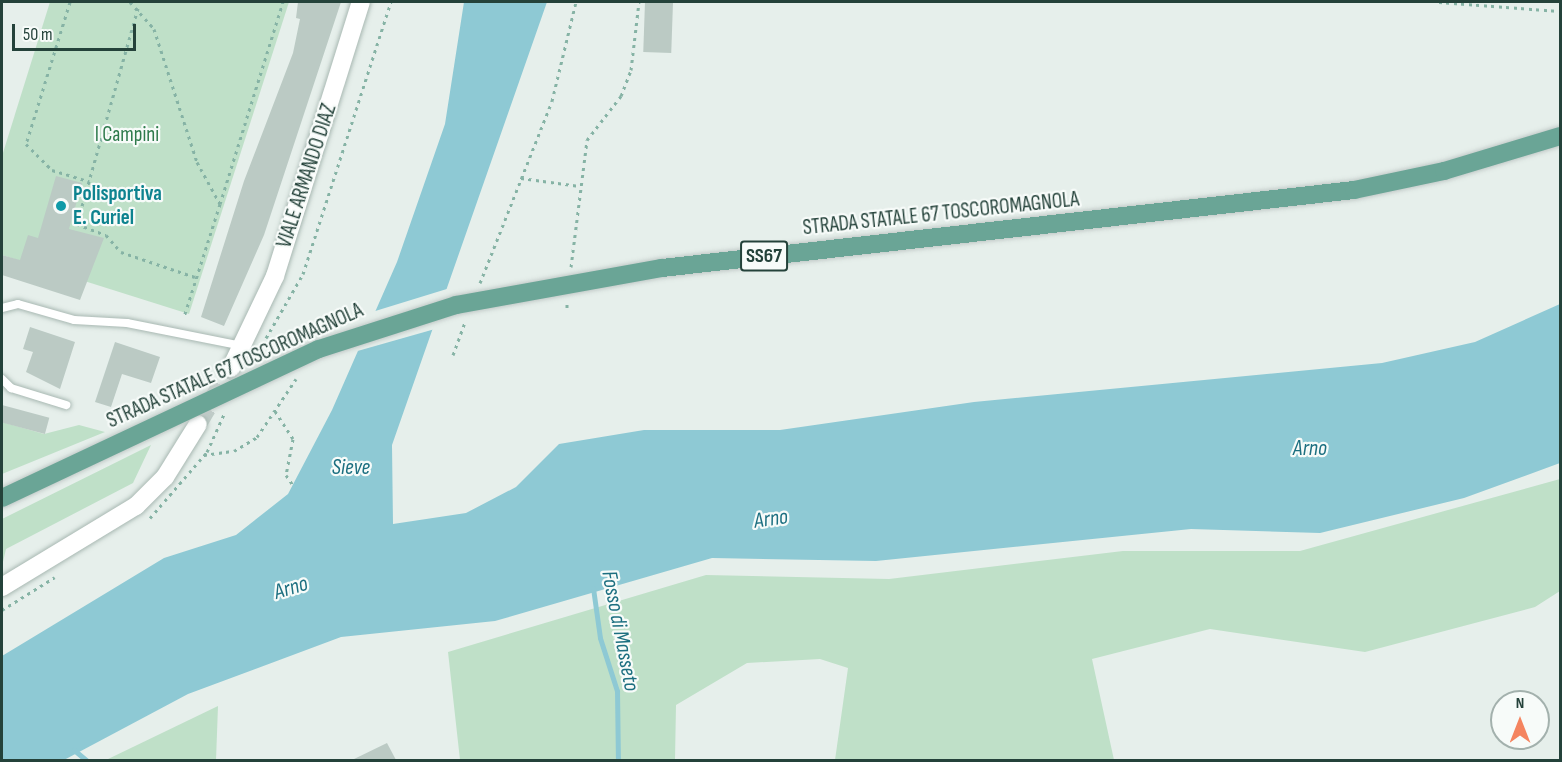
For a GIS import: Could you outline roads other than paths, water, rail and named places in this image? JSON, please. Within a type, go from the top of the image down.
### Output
[{"type":"main road","name":"STRADA STATALE 67 TOSCOROMAGNOLA","points":[[2,498],[319,349],[456,305],[662,268],[1354,190],[1444,171],[1560,136]]},
{"type":"street","name":"VIALE ARMANDO DIAZ","points":[[231,368],[275,276],[361,2]]},
{"type":"street","points":[[2,587],[136,506],[165,477],[198,424]]},
{"type":"lane","points":[[2,308],[18,303],[74,320],[127,323],[243,346]]},
{"type":"lane","points":[[2,379],[11,388],[66,405]]},
{"type":"water","name":"Arno","points":[[464,2],[547,2],[392,445],[393,524],[466,513],[516,487],[559,444],[644,430],[780,430],[974,402],[1382,363],[1475,342],[1560,304],[1560,463],[1464,498],[1320,533],[1191,529],[876,561],[712,558],[495,621],[341,637],[188,694],[64,760],[2,760],[2,656],[164,558],[236,535],[288,494],[332,410],[397,262],[445,124]]},
{"type":"waterway","name":"Fosso di Masseto","points":[[593,588],[600,638],[617,691],[618,760]]},
{"type":"waterway","points":[[74,750],[86,760]]},
{"type":"tunnel","points":[[198,424],[231,368]]},
{"type":"place","name":"Polisportiva E. Curiel","points":[[61,206]]},
{"type":"park label","name":"I Campini","points":[[127,135]]},
{"type":"water label","name":"Sieve","points":[[351,468]]}]
